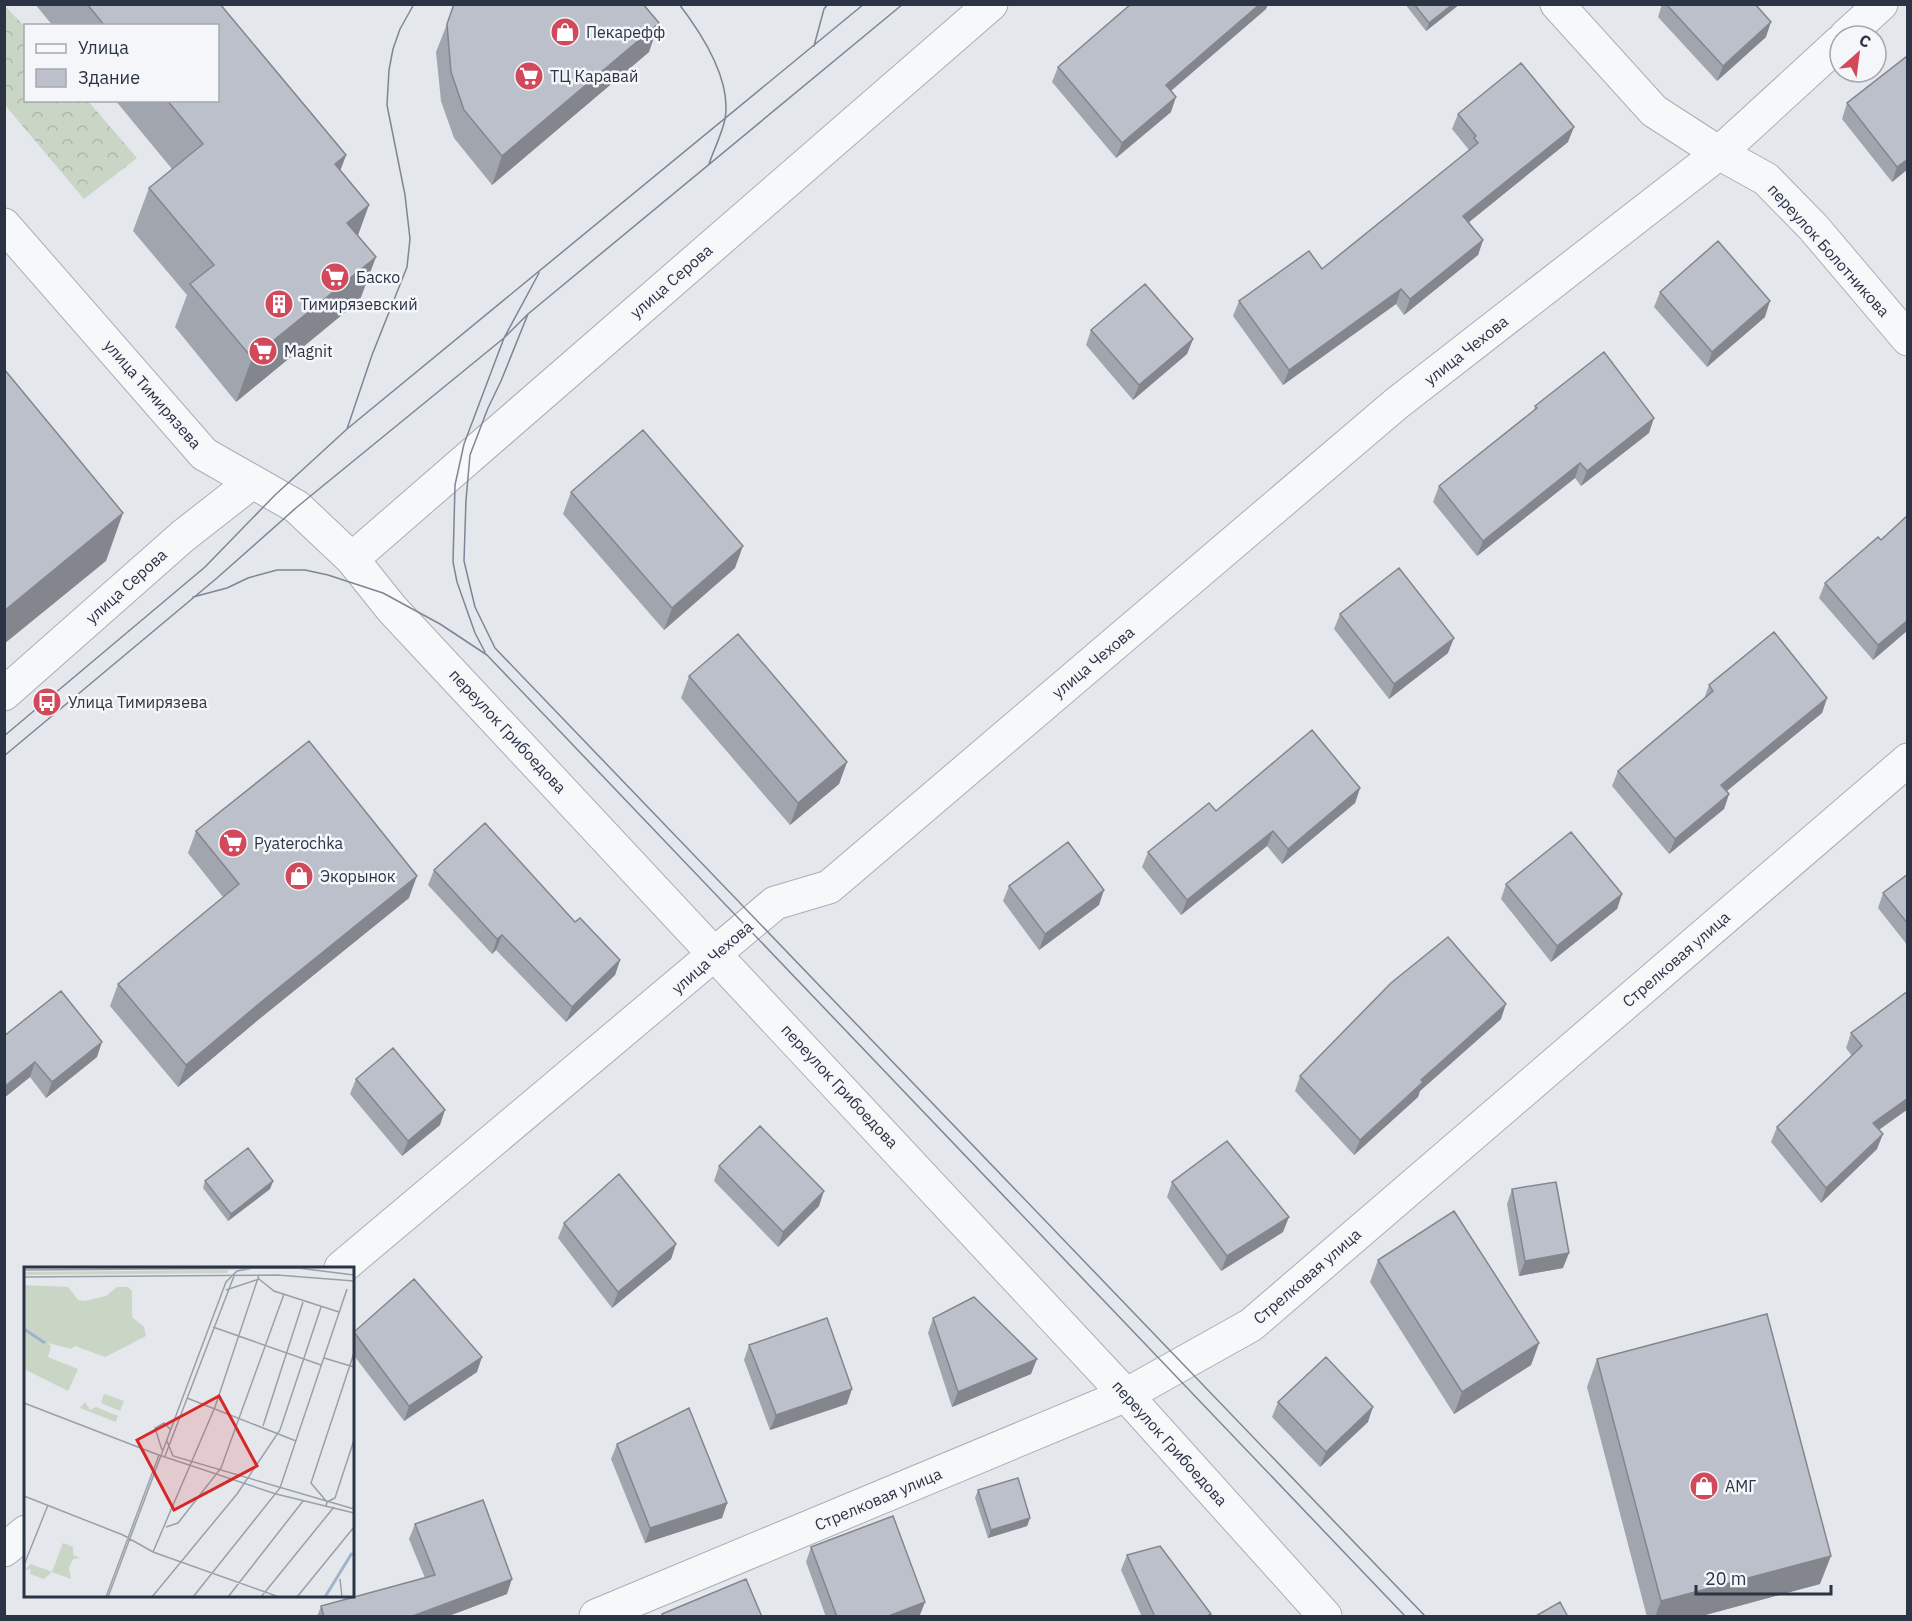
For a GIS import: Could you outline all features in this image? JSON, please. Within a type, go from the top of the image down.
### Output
[{"type":"street","name":"улица Серова","points":[[352,559],[991,4]]},
{"type":"street","name":"переулок Болотникова","points":[[1557,4],[1654,111],[1719,153],[1766,179],[1813,227],[1908,339]]},
{"type":"street","points":[[1859,24],[1881,4]]},
{"type":"street","name":"улица Чехова","points":[[343,1267],[775,903],[829,887],[1396,404],[1719,153],[1828,53]]},
{"type":"street","name":"улица Тимирязева","points":[[4,225],[204,454],[297,507],[352,559]]},
{"type":"street","name":"улица Серова","points":[[4,694],[183,536],[252,482]]},
{"type":"street","name":"переулок Грибоедова","points":[[352,559],[392,609],[717,954],[1126,1395],[1325,1617]]},
{"type":"street","name":"Стрелковая улица","points":[[596,1617],[1126,1395],[1251,1325],[1908,760]]},
{"type":"street","points":[[4,1550],[24,1534]]},
{"type":"green space","points":[[4,5],[24,26],[24,102],[89,102],[137,158],[84,199],[5,105]]},
{"type":"building","points":[[87,4],[220,4],[346,155],[335,164],[369,205],[347,223],[376,257],[252,358],[190,284],[214,265],[149,188],[203,144],[169,102],[219,102],[219,24],[103,24]]},
{"type":"building","name":"ТЦ Каравай","points":[[454,4],[643,4],[659,23],[502,156],[464,110],[451,72],[447,24]]},
{"type":"building","points":[[1131,4],[1260,4],[1166,85],[1176,97],[1122,143],[1058,67]]},
{"type":"building","points":[[1414,4],[1453,4],[1429,23]]},
{"type":"building","points":[[1666,4],[1755,4],[1771,22],[1723,66]]},
{"type":"building","points":[[1906,57],[1908,58],[1908,159],[1897,167],[1847,103],[1871,84],[1888,84],[1888,71]]},
{"type":"building","points":[[1521,63],[1574,127],[1463,216],[1483,240],[1410,299],[1401,289],[1289,370],[1239,301],[1309,251],[1322,269],[1478,143],[1474,138],[1476,136],[1458,114]]},
{"type":"building","points":[[1718,241],[1770,301],[1712,352],[1660,292]]},
{"type":"building","points":[[1145,284],[1193,339],[1139,385],[1091,330]]},
{"type":"building","points":[[1604,352],[1654,418],[1587,471],[1580,463],[1483,541],[1439,486]]},
{"type":"building","points":[[4,369],[123,513],[4,611]]},
{"type":"building","points":[[643,430],[743,546],[672,608],[571,492]]},
{"type":"building","points":[[1908,515],[1908,620],[1878,645],[1825,583],[1878,537],[1881,540]]},
{"type":"building","points":[[1399,568],[1454,638],[1394,684],[1340,614]]},
{"type":"building","points":[[1774,632],[1827,698],[1721,785],[1729,794],[1675,839],[1618,771],[1713,691],[1709,685]]},
{"type":"building","points":[[738,634],[847,762],[798,803],[689,676]]},
{"type":"building","points":[[1312,730],[1360,788],[1288,849],[1273,831],[1187,900],[1148,852],[1209,803],[1216,811]]},
{"type":"building","points":[[309,741],[417,876],[186,1065],[118,984],[239,884],[196,831]]},
{"type":"building","points":[[485,823],[575,922],[580,918],[620,960],[572,1007],[502,935],[497,939],[434,870]]},
{"type":"building","points":[[1571,832],[1622,894],[1557,946],[1506,884]]},
{"type":"building","points":[[1068,842],[1104,890],[1045,934],[1009,886]]},
{"type":"building","points":[[1908,874],[1908,924],[1883,893]]},
{"type":"building","points":[[1448,937],[1506,1004],[1421,1080],[1423,1082],[1360,1140],[1300,1076],[1391,983]]},
{"type":"building","points":[[61,991],[102,1042],[52,1082],[35,1062],[4,1087],[4,1036]]},
{"type":"building","points":[[1908,991],[1908,1098],[1873,1123],[1883,1134],[1826,1188],[1777,1127],[1862,1046],[1851,1033]]},
{"type":"building","points":[[393,1048],[445,1110],[408,1141],[356,1079]]},
{"type":"building","points":[[760,1126],[824,1191],[783,1232],[719,1166]]},
{"type":"building","points":[[1227,1141],[1289,1217],[1227,1256],[1172,1182]]},
{"type":"building","points":[[248,1148],[273,1181],[231,1214],[205,1181]]},
{"type":"building","points":[[619,1174],[676,1244],[618,1292],[564,1223]]},
{"type":"building","points":[[1556,1182],[1569,1253],[1525,1261],[1512,1189]]},
{"type":"building","points":[[1454,1211],[1539,1343],[1462,1392],[1378,1260]]},
{"type":"building","points":[[414,1279],[482,1357],[409,1406],[354,1332]]},
{"type":"building","points":[[974,1297],[1037,1359],[958,1392],[933,1318]]},
{"type":"building","name":"АМГ","points":[[1767,1314],[1831,1556],[1661,1601],[1597,1359]]},
{"type":"building","points":[[827,1318],[852,1389],[776,1415],[749,1345]]},
{"type":"building","points":[[1326,1357],[1373,1407],[1326,1452],[1278,1402]]},
{"type":"building","points":[[689,1408],[727,1503],[650,1528],[617,1444]]},
{"type":"building","points":[[1018,1478],[1030,1518],[991,1530],[978,1490]]},
{"type":"building","points":[[483,1500],[512,1579],[410,1617],[324,1617],[321,1606],[435,1575],[415,1524]]},
{"type":"building","points":[[893,1516],[925,1602],[886,1617],[837,1617],[811,1547]]},
{"type":"building","points":[[1160,1546],[1211,1614],[1205,1617],[1155,1617],[1127,1555]]},
{"type":"building","points":[[746,1579],[762,1617],[663,1617],[662,1614]]},
{"type":"building","points":[[1560,1602],[1568,1617],[1534,1617]]},
{"type":"tram line","points":[[347,429],[372,355],[407,267],[410,239],[405,195],[387,105],[393,49],[400,29],[414,4]]},
{"type":"tram line","points":[[679,4],[706,43],[720,73],[724,89],[725,119],[709,164]]},
{"type":"tram line","points":[[814,46],[824,9],[828,4]]},
{"type":"tram line","points":[[4,736],[205,567],[275,495],[347,429],[864,4]]},
{"type":"tram line","points":[[4,756],[217,578],[297,507],[504,338],[528,314],[903,4]]},
{"type":"tram line","points":[[485,652],[475,633],[457,582],[453,562],[455,485],[464,444],[504,338],[539,273]]},
{"type":"tram line","points":[[528,314],[470,455],[464,561],[475,607],[495,648],[1425,1616]]},
{"type":"tram line","points":[[193,597],[227,588],[248,578],[277,570],[305,570],[383,593],[440,624],[487,655],[1405,1616]]},
{"type":"place","name":"Пекарефф","points":[[565,32]]},
{"type":"place","name":"ТЦ Каравай","points":[[529,76]]},
{"type":"place","name":"Баско","points":[[335,277]]},
{"type":"place","name":"Тимирязевский","points":[[279,304]]},
{"type":"place","name":"Magnit","points":[[263,351]]},
{"type":"place","name":"Улица Тимирязева","points":[[47,702]]},
{"type":"place","name":"Pyaterochka","points":[[233,843]]},
{"type":"place","name":"Экорынок","points":[[299,876]]},
{"type":"place","name":"АМГ","points":[[1704,1486]]}]
